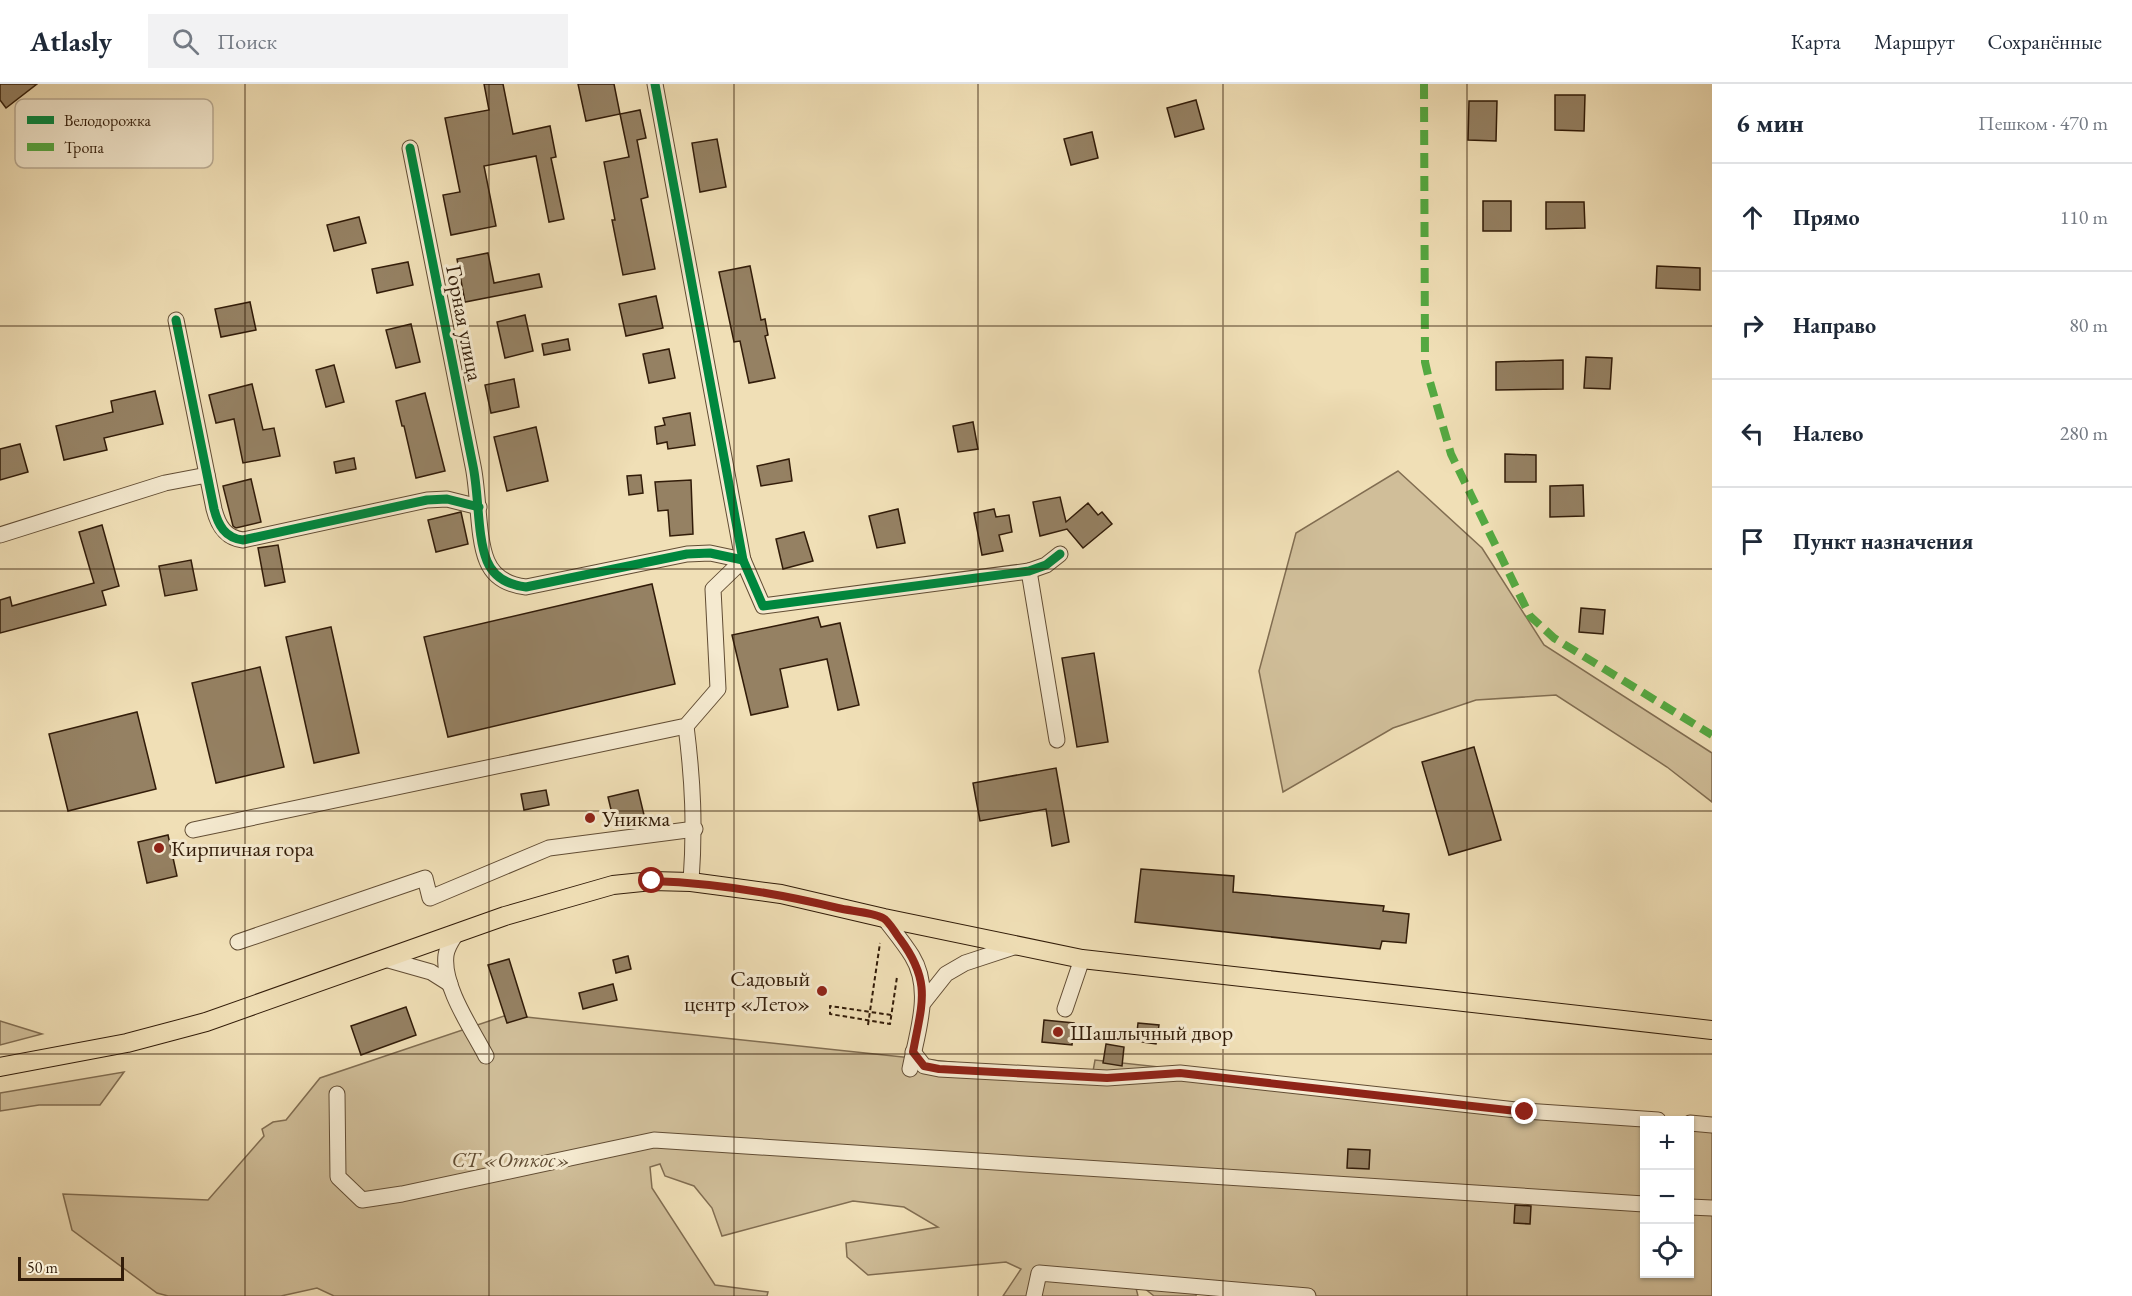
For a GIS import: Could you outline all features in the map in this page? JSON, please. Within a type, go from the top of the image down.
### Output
[{"type":"main road","points":[[0,1067],[127,1043],[206,1022],[516,913],[613,885],[652,881],[692,882],[781,894],[884,918],[1082,958],[1712,1030]]},
{"type":"street","points":[[655,84],[742,560],[763,606],[1029,571],[1046,566],[1060,554]]},
{"type":"street","name":"Горная улица","points":[[410,148],[476,483],[483,551],[488,564],[498,577],[512,586],[526,587],[687,554],[710,553],[742,560]]},
{"type":"street","points":[[176,320],[207,475],[218,522],[225,533],[243,540],[426,500],[447,499],[479,507]]},
{"type":"street","points":[[0,535],[165,483],[207,475]]},
{"type":"street","points":[[193,830],[686,726],[718,690],[713,588],[742,560]]},
{"type":"street","points":[[1029,571],[1057,740]]},
{"type":"street","points":[[686,726],[693,779],[695,829],[692,882]]},
{"type":"street","points":[[238,942],[425,878],[430,898],[549,848],[695,829]]},
{"type":"street","points":[[884,918],[912,955],[922,982],[922,1003],[909,1069]]},
{"type":"street","points":[[456,933],[446,955],[450,984],[486,1056]]},
{"type":"street","points":[[922,1003],[946,974],[965,963],[1017,946]]},
{"type":"street","points":[[1065,1009],[1082,958]]},
{"type":"street","points":[[386,959],[430,972],[450,984]]},
{"type":"street","points":[[913,1052],[924,1066],[939,1069],[1107,1078],[1180,1073],[1525,1112],[1640,1119]]},
{"type":"street","points":[[336,1094],[338,1177],[362,1200],[402,1194],[654,1140],[1640,1204]]},
{"type":"street","points":[[1694,1123],[1712,1125]]},
{"type":"street","points":[[1694,1207],[1712,1208]]},
{"type":"street","points":[[1034,1296],[1039,1273],[1308,1296]]},
{"type":"path","points":[[868,1025],[880,943]]},
{"type":"path","points":[[891,1015],[830,1006],[830,1014],[890,1024],[897,977]]},
{"type":"green space","points":[[1398,471],[1482,548],[1544,645],[1712,753],[1712,802],[1667,767],[1556,695],[1476,700],[1393,728],[1283,792],[1259,671],[1296,533]]},
{"type":"green space","name":"СТ «Откос»","points":[[507,1015],[1092,1077],[1095,1060],[1640,1119],[1640,1278],[1694,1278],[1694,1119],[1712,1118],[1712,1296],[1249,1296],[1198,1285],[1196,1296],[1154,1296],[1134,1280],[1138,1296],[1003,1296],[1021,1269],[1006,1262],[868,1275],[847,1257],[846,1243],[938,1227],[904,1207],[853,1201],[722,1236],[712,1208],[694,1186],[665,1176],[660,1164],[650,1167],[652,1188],[715,1285],[768,1292],[767,1296],[334,1296],[317,1288],[281,1296],[168,1296],[157,1293],[72,1230],[63,1194],[208,1200],[264,1136],[262,1129],[273,1122],[286,1120],[320,1078]]},
{"type":"green space","points":[[0,1021],[42,1034],[0,1045]]},
{"type":"green space","points":[[124,1072],[100,1105],[39,1105],[0,1111],[0,1093]]},
{"type":"building","points":[[0,84],[37,84],[6,108],[0,100]]},
{"type":"building","points":[[484,84],[503,84],[513,134],[550,126],[556,157],[551,158],[564,219],[549,222],[536,156],[484,166],[496,226],[451,235],[443,195],[460,192],[445,118],[489,110]]},
{"type":"building","points":[[578,84],[614,84],[620,114],[586,121]]},
{"type":"building","points":[[1555,95],[1585,95],[1584,131],[1555,130]]},
{"type":"building","points":[[1196,100],[1204,129],[1175,137],[1167,108]]},
{"type":"building","points":[[1469,101],[1497,101],[1496,141],[1468,140]]},
{"type":"building","points":[[640,110],[646,138],[637,140],[648,197],[641,199],[655,269],[623,275],[604,162],[629,157],[620,114]]},
{"type":"building","points":[[1092,132],[1098,158],[1071,165],[1064,139]]},
{"type":"building","points":[[717,139],[726,187],[700,192],[692,143]]},
{"type":"building","points":[[1483,201],[1511,201],[1511,231],[1483,231]]},
{"type":"building","points":[[1546,202],[1584,202],[1585,228],[1546,229]]},
{"type":"building","points":[[359,217],[366,243],[334,251],[327,225]]},
{"type":"building","points":[[488,253],[494,283],[539,274],[542,287],[465,302],[457,259]]},
{"type":"building","points":[[408,262],[413,285],[377,293],[372,269]]},
{"type":"building","points":[[750,266],[761,320],[765,319],[768,335],[765,336],[775,378],[749,383],[740,341],[734,342],[719,272]]},
{"type":"building","points":[[1657,266],[1700,268],[1700,290],[1656,288]]},
{"type":"building","points":[[656,296],[663,328],[626,336],[619,304]]},
{"type":"building","points":[[250,302],[256,330],[221,337],[215,309]]},
{"type":"building","points":[[525,315],[533,351],[505,358],[497,322]]},
{"type":"building","points":[[411,324],[420,362],[396,368],[386,330]]},
{"type":"building","points":[[568,339],[570,350],[544,355],[542,344]]},
{"type":"building","points":[[669,349],[675,378],[649,383],[643,354]]},
{"type":"building","points":[[1586,357],[1612,358],[1610,389],[1584,388]]},
{"type":"building","points":[[1563,360],[1563,389],[1496,390],[1496,362]]},
{"type":"building","points":[[334,365],[344,402],[326,407],[316,370]]},
{"type":"building","points":[[514,379],[519,407],[491,413],[485,385]]},
{"type":"building","points":[[252,384],[263,430],[274,428],[280,456],[243,463],[234,419],[216,423],[209,395]]},
{"type":"building","points":[[155,391],[163,424],[104,438],[107,450],[64,460],[56,426],[113,412],[111,401]]},
{"type":"building","points":[[425,393],[445,471],[416,478],[396,401]]},
{"type":"building","points":[[690,413],[695,445],[668,449],[667,442],[657,444],[655,427],[665,425],[663,418]]},
{"type":"building","points":[[973,422],[978,449],[958,452],[953,426]]},
{"type":"building","points":[[536,427],[548,481],[507,491],[494,437]]},
{"type":"building","points":[[20,444],[28,472],[0,480],[0,449]]},
{"type":"building","points":[[1505,454],[1536,455],[1536,482],[1505,482]]},
{"type":"building","points":[[354,458],[356,469],[336,473],[334,462]]},
{"type":"building","points":[[789,459],[792,481],[761,486],[757,466]]},
{"type":"building","points":[[641,475],[643,493],[629,495],[627,476]]},
{"type":"building","points":[[251,479],[261,522],[236,528],[233,526],[223,486]]},
{"type":"building","points":[[691,480],[693,534],[670,536],[668,510],[658,511],[655,482]]},
{"type":"building","points":[[1583,485],[1584,516],[1550,517],[1550,486]]},
{"type":"building","points":[[1060,497],[1066,522],[1088,503],[1098,515],[1102,512],[1112,524],[1083,548],[1067,529],[1040,536],[1033,502]]},
{"type":"building","points":[[898,509],[905,543],[877,548],[869,516]]},
{"type":"building","points":[[994,509],[996,517],[1009,515],[1012,532],[999,535],[1003,551],[982,555],[974,513]]},
{"type":"building","points":[[461,512],[468,544],[436,552],[428,520]]},
{"type":"building","points":[[102,525],[119,586],[102,591],[106,605],[0,633],[0,600],[10,597],[12,606],[94,583],[79,532]]},
{"type":"building","points":[[804,532],[813,561],[783,569],[776,539]]},
{"type":"building","points":[[278,545],[285,582],[265,586],[258,548]]},
{"type":"building","points":[[191,560],[197,590],[165,596],[159,566]]},
{"type":"building","points":[[652,584],[675,684],[448,737],[424,637]]},
{"type":"building","points":[[1581,608],[1605,610],[1603,634],[1579,632]]},
{"type":"building","points":[[818,617],[821,627],[840,623],[859,705],[838,710],[827,659],[780,669],[788,707],[751,715],[732,635]]},
{"type":"building","points":[[331,627],[359,753],[314,763],[286,637]]},
{"type":"building","points":[[1094,653],[1108,742],[1077,747],[1062,658]]},
{"type":"building","points":[[260,667],[284,767],[216,783],[192,683]]},
{"type":"building","points":[[137,712],[156,789],[68,811],[49,734]]},
{"type":"building","points":[[1474,747],[1501,840],[1449,855],[1422,762]]},
{"type":"building","points":[[1056,768],[1069,842],[1052,846],[1046,809],[980,821],[973,783]]},
{"type":"building","points":[[546,790],[549,805],[524,810],[521,794]]},
{"type":"building","points":[[638,790],[644,815],[614,822],[608,797]]},
{"type":"building","points":[[168,835],[177,876],[147,883],[138,842]]},
{"type":"building","points":[[1141,869],[1234,876],[1233,892],[1384,906],[1383,911],[1409,914],[1406,943],[1382,941],[1380,949],[1135,922]]},
{"type":"building","points":[[628,956],[631,969],[616,973],[613,960]]},
{"type":"building","points":[[509,959],[527,1017],[507,1023],[488,965]]},
{"type":"building","points":[[613,984],[617,1000],[583,1009],[579,993]]},
{"type":"building","points":[[406,1007],[416,1035],[361,1055],[351,1026]]},
{"type":"building","name":"Шашлычный двор","points":[[1044,1020],[1074,1023],[1072,1045],[1042,1042]]},
{"type":"building","points":[[1138,1023],[1159,1025],[1156,1044],[1136,1041]]},
{"type":"building","points":[[1106,1044],[1124,1047],[1122,1066],[1103,1063]]},
{"type":"building","points":[[1348,1149],[1370,1150],[1369,1169],[1347,1168]]},
{"type":"building","points":[[1515,1205],[1531,1206],[1530,1224],[1514,1223]]},
{"type":"marked path","points":[[1424,84],[1425,362],[1451,454],[1530,616],[1554,638],[1712,735]]},
{"type":"cycle path","points":[[655,84],[743,560],[763,606],[1029,571],[1046,565],[1060,554]]},
{"type":"cycle path","points":[[410,148],[473,466],[481,540],[487,561],[494,572],[508,582],[526,587],[687,554],[710,553],[743,560]]},
{"type":"cycle path","points":[[176,320],[214,509],[223,530],[231,537],[243,540],[427,500],[447,499],[479,507]]},
{"type":"place","name":"Уникма","points":[[590,818]]},
{"type":"place","name":"Кирпичная гора","points":[[159,848]]},
{"type":"place","name":"Садовый центр «Лето»","points":[[822,991]]},
{"type":"place","name":"Шашлычный двор","points":[[1058,1032]]},
{"type":"route","points":[[652,881],[692,882],[781,894],[884,918],[912,955],[922,982],[922,1003],[913,1052],[924,1066],[939,1069],[1107,1078],[1180,1073],[1525,1112]]}]
